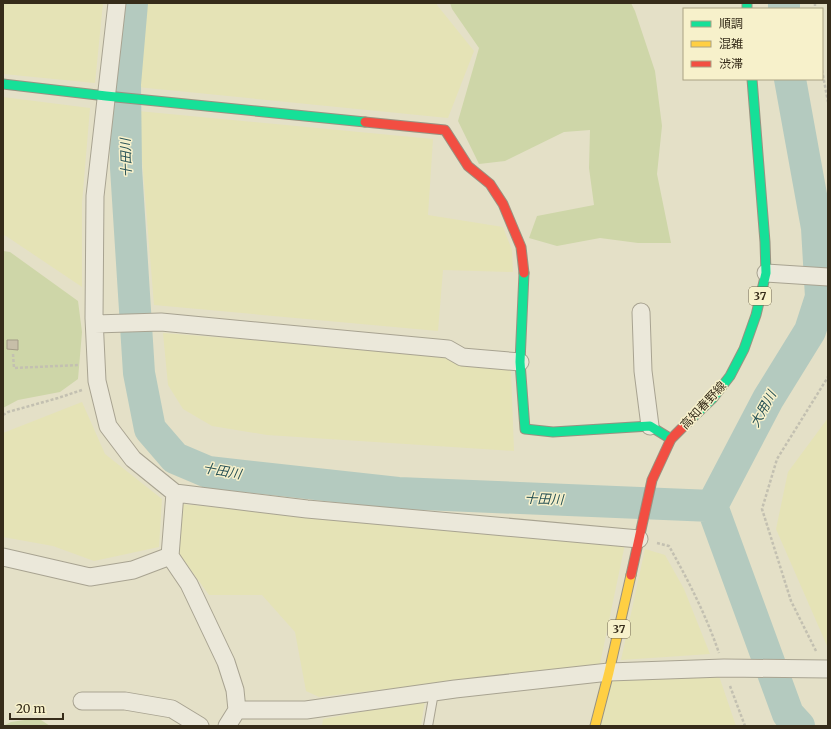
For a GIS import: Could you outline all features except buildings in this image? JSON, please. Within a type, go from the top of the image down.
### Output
[{"type":"street","points":[[117,3],[95,196],[94,324],[98,384],[108,426],[133,459],[175,492],[307,509],[639,536]]},
{"type":"street","name":"高知春野線","points":[[595,726],[609,672],[652,480],[671,439],[713,398],[730,376],[744,349],[756,314],[766,273],[765,242],[752,80]]},
{"type":"street","points":[[3,84],[106,96],[445,130],[468,166],[490,184],[503,204],[521,247],[525,277],[520,362],[525,429],[553,432],[650,426],[671,439]]},
{"type":"street","points":[[766,273],[828,277]]},
{"type":"street","points":[[641,312],[643,371],[650,426]]},
{"type":"street","points":[[94,324],[169,322],[448,349],[462,357],[520,362]]},
{"type":"street","points":[[175,492],[170,556],[190,584],[226,662],[235,690],[237,710],[227,726]]},
{"type":"street","points":[[3,557],[90,577],[133,570],[170,556]]},
{"type":"street","points":[[237,710],[306,710],[455,689],[609,672],[726,668],[822,669]]},
{"type":"street","points":[[82,701],[125,700],[172,709],[200,726]]},
{"type":"lane","points":[[428,726],[433,698],[431,693]]},
{"type":"path","points":[[823,75],[828,102]]},
{"type":"path","points":[[13,354],[14,368],[96,365]]},
{"type":"path","points":[[822,669],[791,601],[762,509],[776,459],[828,377]]},
{"type":"path","points":[[3,415],[8,412],[58,398],[98,384]]},
{"type":"path","points":[[639,536],[669,546],[691,586],[711,630],[726,668],[745,726]]},
{"type":"shaded area","points":[[3,3],[103,3],[95,83],[3,74]]},
{"type":"shaded area","points":[[145,3],[437,3],[437,5],[474,51],[448,118],[137,87]]},
{"type":"shaded area","points":[[3,97],[90,108],[82,203],[82,287],[3,235]]},
{"type":"shaded area","points":[[138,111],[433,139],[428,215],[503,227],[512,250],[513,272],[443,270],[438,331],[154,305]]},
{"type":"shaded area","points":[[163,333],[445,355],[511,370],[514,451],[267,435],[212,426],[183,409],[168,385]]},
{"type":"shaded area","points":[[82,402],[105,454],[162,499],[159,547],[94,561],[53,546],[3,537],[3,433]]},
{"type":"shaded area","points":[[828,418],[828,648],[776,529],[788,472]]},
{"type":"shaded area","points":[[181,504],[625,544],[600,664],[319,697],[306,691],[295,632],[262,595],[209,595],[178,552]]},
{"type":"shaded area","points":[[645,549],[665,555],[684,589],[710,654],[621,660]]},
{"type":"shaded area","points":[[719,676],[736,726],[600,726],[612,680]]},
{"type":"shaded area","points":[[425,700],[421,726],[322,726],[323,719]]},
{"type":"green space","points":[[450,3],[631,3],[655,71],[662,126],[657,174],[671,243],[638,243],[600,238],[557,246],[529,238],[537,216],[594,205],[589,168],[590,130],[564,132],[505,161],[479,164],[458,121],[479,48],[452,9]]},
{"type":"green space","points":[[3,251],[10,252],[78,301],[82,332],[78,379],[60,392],[18,400],[3,408]]},
{"type":"green space","points":[[38,718],[50,726],[3,726],[11,722]]},
{"type":"waterway","name":"十田川","points":[[132,3],[125,84],[126,168],[139,373],[150,429],[175,458],[208,472],[398,493],[712,506]]},
{"type":"waterway","name":"大用川","points":[[784,3],[784,8]]},
{"type":"waterway","name":"大用川","points":[[790,80],[817,228],[821,297],[810,331],[768,399],[712,506],[788,714],[799,726]]},
{"type":"traffic: fast","points":[[747,3],[747,8]]},
{"type":"traffic: fast","points":[[690,420],[713,398],[730,376],[744,349],[756,315],[766,273],[765,242],[752,80]]},
{"type":"traffic: fast","points":[[3,84],[365,122]]},
{"type":"traffic: fast","points":[[524,273],[520,362],[525,429],[553,432],[650,426],[671,439]]},
{"type":"traffic: slow","points":[[595,726],[631,575]]},
{"type":"traffic: jam","points":[[365,122],[445,130],[468,166],[490,184],[503,204],[521,247],[524,273]]},
{"type":"traffic: jam","points":[[631,575],[652,480],[671,439],[690,420]]}]
